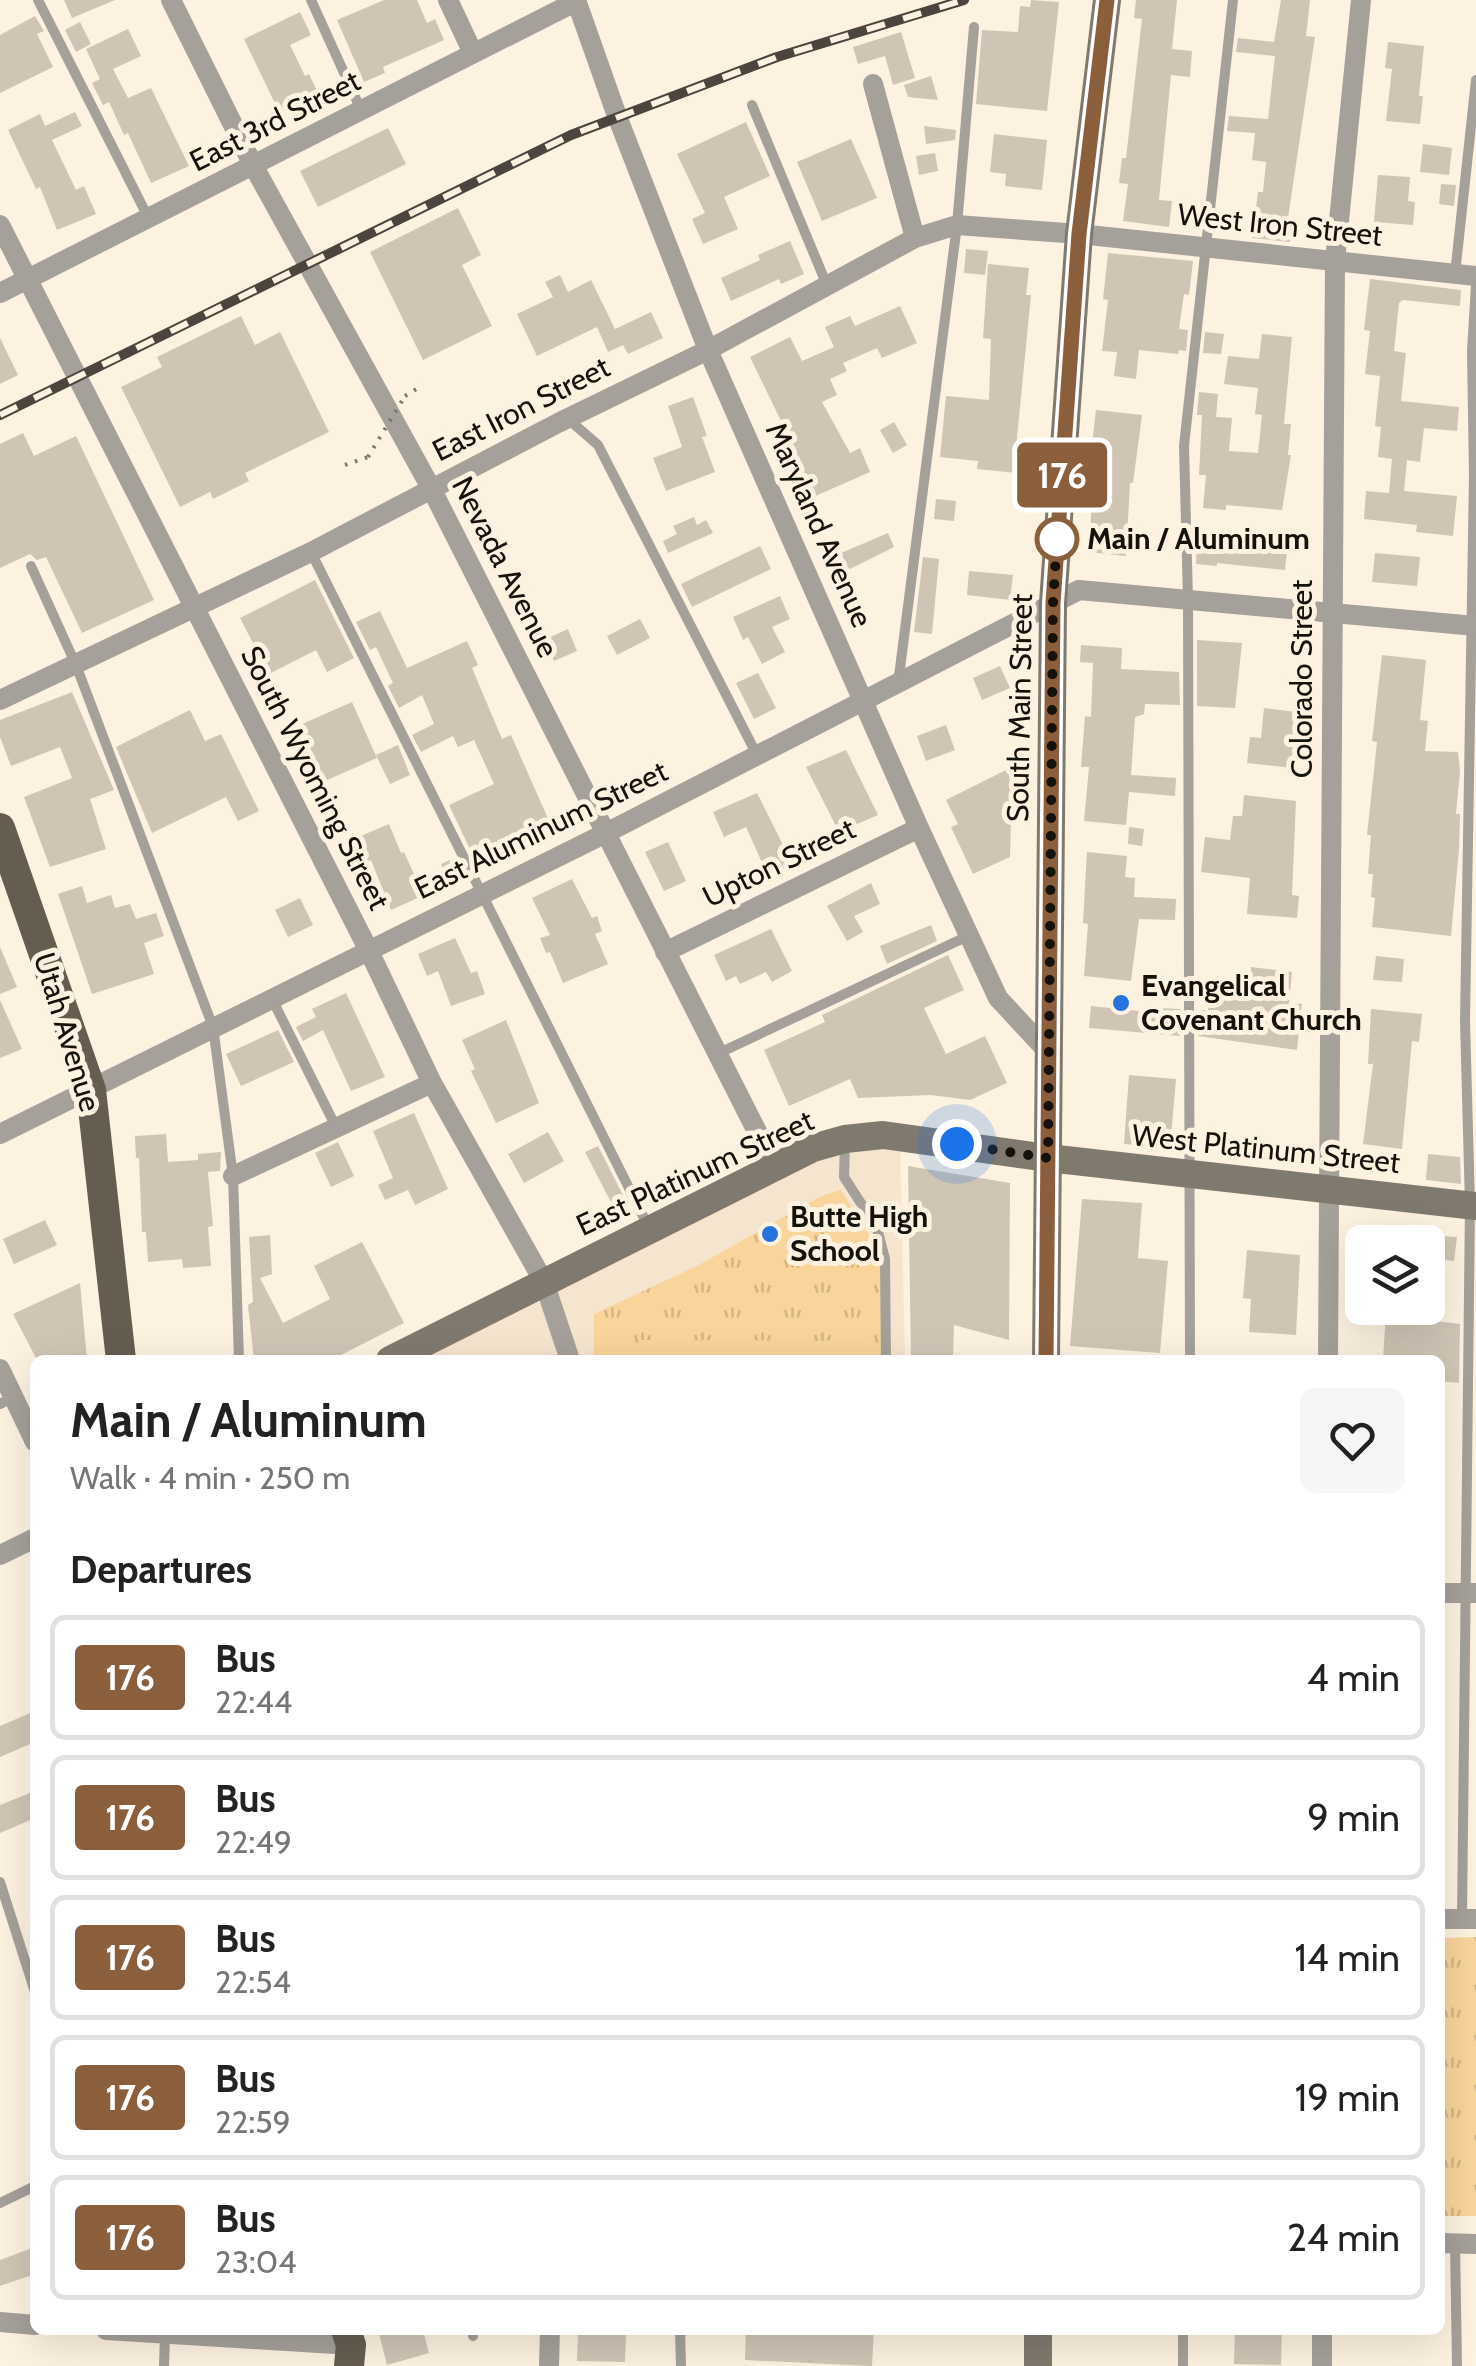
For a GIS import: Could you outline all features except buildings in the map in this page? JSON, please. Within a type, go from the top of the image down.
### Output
[{"type":"main road","name":"South Main Street","points":[[1046,1355],[1053,603],[1079,234],[1107,0]]},
{"type":"main road","name":"Utah Avenue","points":[[0,828],[91,1090],[120,1355]]},
{"type":"main road","name":"East Platinum Street","points":[[400,1355],[813,1148],[845,1138],[882,1135],[1048,1158]]},
{"type":"main road","name":"West Platinum Street","points":[[1048,1158],[1473,1205]]},
{"type":"main road","points":[[1038,2335],[1038,2366]]},
{"type":"street","name":"Nevada Avenue","points":[[171,0],[253,165],[431,488],[776,1167]]},
{"type":"street","points":[[448,0],[473,53]]},
{"type":"street","name":"Colorado Street","points":[[1328,1355],[1335,261],[1360,0]]},
{"type":"street","name":"East 3rd Street","points":[[0,293],[576,1]]},
{"type":"street","name":"Maryland Avenue","points":[[576,1],[708,350],[919,828],[998,998],[1049,1053]]},
{"type":"street","points":[[873,84],[915,238]]},
{"type":"street","name":"South Wyoming Street","points":[[0,224],[368,949],[432,1083],[544,1282],[568,1355]]},
{"type":"street","name":"East Iron Street","points":[[0,700],[312,552],[567,418],[708,350],[915,238],[957,225],[1079,234]]},
{"type":"street","name":"West Iron Street","points":[[1079,234],[1466,275]]},
{"type":"street","name":"East Aluminum Street","points":[[0,1134],[608,832],[1079,590],[1474,626]]},
{"type":"street","name":"Upton Street","points":[[664,952],[919,828]]},
{"type":"street","points":[[233,1176],[432,1083]]},
{"type":"street","points":[[0,1370],[7,1401],[30,1435]]},
{"type":"street","points":[[0,1555],[30,1540]]},
{"type":"street","points":[[1445,1592],[1471,1593]]},
{"type":"street","points":[[0,2322],[30,2325]]},
{"type":"street","points":[[179,2335],[349,2347]]},
{"type":"street","points":[[550,2335],[550,2366]]},
{"type":"street","points":[[1322,2335],[1322,2366]]},
{"type":"lane","points":[[38,0],[149,220]]},
{"type":"lane","points":[[310,0],[361,110]]},
{"type":"lane","points":[[1190,1355],[1192,1174],[1184,446],[1233,0]]},
{"type":"lane","points":[[898,684],[957,225],[974,27]]},
{"type":"lane","points":[[1466,275],[1476,80]]},
{"type":"lane","points":[[752,105],[826,283]]},
{"type":"lane","points":[[1469,1919],[1471,1593],[1465,1449],[1473,1205],[1465,1020],[1474,626],[1472,351],[1476,285]]},
{"type":"lane","points":[[567,418],[598,445],[757,756]]},
{"type":"lane","points":[[312,552],[650,1229]]},
{"type":"lane","points":[[30,566],[76,665],[213,1027],[233,1176],[239,1355]]},
{"type":"lane","points":[[718,1054],[969,936]]},
{"type":"lane","points":[[271,998],[336,1128]]},
{"type":"lane","points":[[845,1138],[844,1177],[877,1228],[885,1258],[886,1355]]},
{"type":"lane","points":[[0,1882],[30,1976]]},
{"type":"lane","points":[[0,2203],[30,2188]]},
{"type":"lane","points":[[1457,2243],[1457,2366]]},
{"type":"lane","points":[[164,2366],[165,2335]]},
{"type":"lane","points":[[680,2335],[682,2366]]},
{"type":"lane","points":[[1183,2335],[1184,2366]]},
{"type":"path","points":[[345,465],[368,456],[405,396],[423,385]]},
{"type":"shaded area","name":"Butte High School","points":[[900,1137],[905,1355],[399,1355],[845,1139]]},
{"type":"green space","points":[[841,1190],[882,1256],[882,1355],[594,1355],[594,1314],[699,1265],[821,1196]]},
{"type":"green space","points":[[641,1340],[866,1341],[866,1355],[641,1355]]},
{"type":"green space","points":[[1476,1937],[1476,2216],[1445,2216],[1445,1938]]},
{"type":"railway","points":[[0,415],[571,135],[777,57],[964,0]]},
{"type":"bus line","name":"176","points":[[1046,1355],[1053,603],[1079,234],[1107,0]]},
{"type":"place","name":"Main / Aluminum","points":[[1057,539]]},
{"type":"place","name":"Evangelical Covenant Church","points":[[1121,1003]]},
{"type":"place","name":"Butte High School","points":[[770,1234]]},
{"type":"route","points":[[957,1144],[1048,1158],[1053,603],[1057,539]]}]
